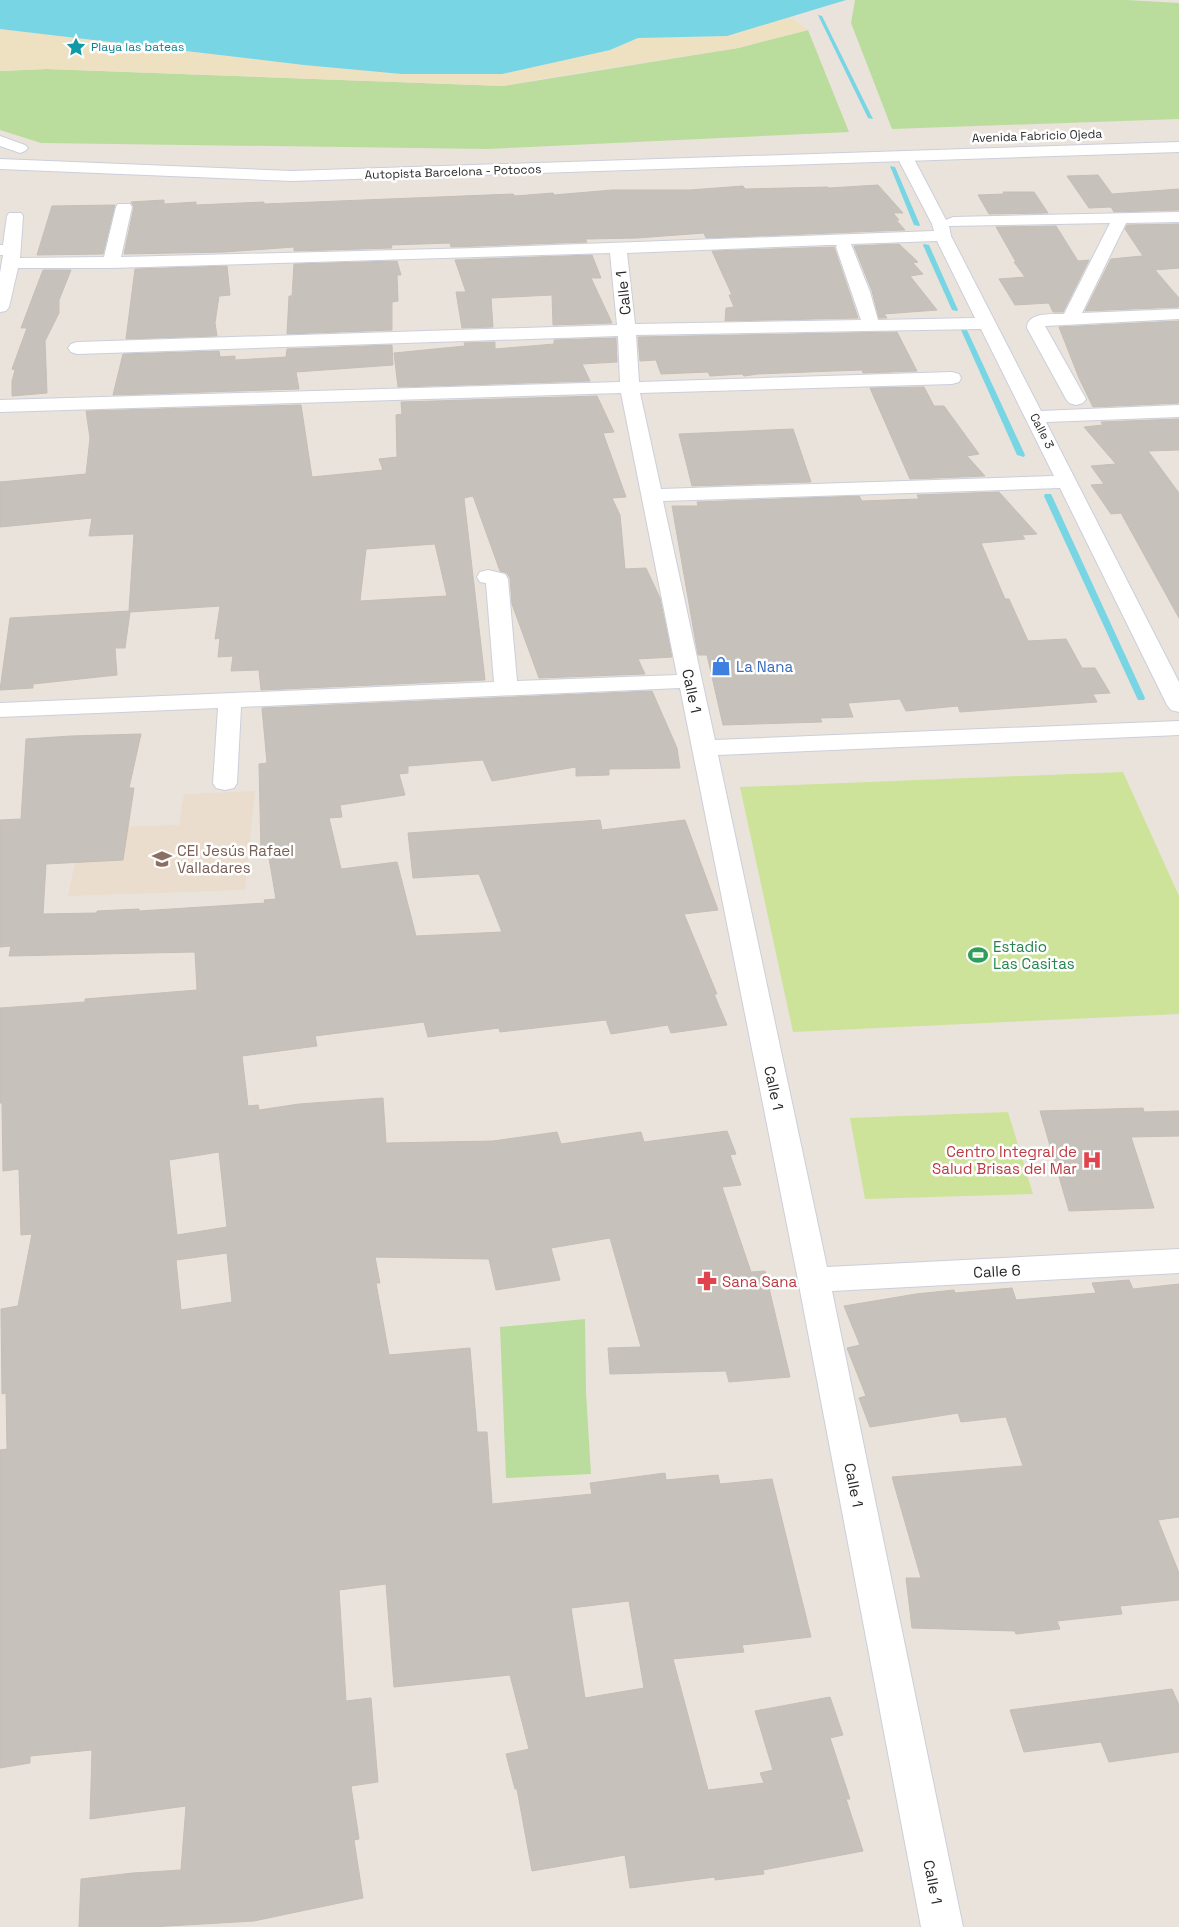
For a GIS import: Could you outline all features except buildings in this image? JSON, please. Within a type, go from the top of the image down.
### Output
[{"type":"street","points":[[0,141],[25,148],[0,147]]},
{"type":"street","name":"Autopista Barcelona - Potocos","points":[[364,158],[777,145]]},
{"type":"street","name":"Avenida Fabricio Ojeda","points":[[905,157],[1179,147]]},
{"type":"street","points":[[179,156],[209,157]]},
{"type":"street","name":"Autopista Barcelona - Potocos","points":[[0,164],[292,176],[905,157]]},
{"type":"street","name":"Calle 3","points":[[905,157],[940,224],[948,229],[987,323],[1179,705]]},
{"type":"street","points":[[110,262],[124,207]]},
{"type":"street","points":[[1,301],[7,254],[15,216]]},
{"type":"street","points":[[7,254],[110,262],[618,247],[1179,217]]},
{"type":"street","points":[[1071,318],[1120,219]]},
{"type":"street","name":"Calle 1","points":[[618,247],[627,330],[630,389],[814,1280],[942,1927]]},
{"type":"street","points":[[844,247],[871,325]]},
{"type":"street","points":[[1076,399],[1036,328],[1036,323],[1043,320],[1071,318],[1179,314]]},
{"type":"street","points":[[77,348],[627,330],[987,323]]},
{"type":"street","points":[[0,406],[630,389],[952,378]]},
{"type":"street","points":[[1034,417],[1179,411]]},
{"type":"street","points":[[652,495],[1068,482]]},
{"type":"street","points":[[488,577],[497,579],[506,689]]},
{"type":"street","points":[[0,710],[690,682]]},
{"type":"street","points":[[225,783],[230,700]]},
{"type":"street","points":[[704,748],[1179,728]]},
{"type":"street","name":"Calle 6","points":[[814,1280],[1179,1261]]},
{"type":"shaded area","name":"CEI Jesús Rafael Valladares","points":[[255,791],[245,890],[68,896],[82,828],[179,825],[184,794]]},
{"type":"green space","points":[[855,0],[1127,0],[1179,3],[1179,119],[892,129],[851,23]]},
{"type":"green space","points":[[808,30],[849,132],[488,149],[41,143],[0,130],[0,71],[47,69],[503,86],[738,48]]},
{"type":"green space","name":"Estadio Las Casitas","points":[[1123,772],[1179,896],[1179,1014],[793,1032],[740,787]]},
{"type":"green space","points":[[1008,1112],[1033,1194],[865,1199],[850,1118]]},
{"type":"green space","points":[[585,1319],[586,1392],[591,1474],[506,1478],[500,1327]]},
{"type":"sand","name":"Playa las bateas","points":[[790,17],[808,30],[738,48],[503,86],[47,69],[0,71],[0,29],[304,65],[502,74],[610,50],[638,38],[727,36]]},
{"type":"water","points":[[0,0],[846,0],[727,36],[638,38],[610,50],[502,74],[402,74],[304,65],[0,29]]},
{"type":"waterway","points":[[820,16],[871,118]]},
{"type":"waterway","points":[[892,167],[917,225]]},
{"type":"waterway","points":[[926,245],[955,310]]},
{"type":"waterway","points":[[964,330],[1021,455]]},
{"type":"waterway","points":[[1048,496],[1141,698]]},
{"type":"place","name":"Playa las bateas","points":[[76,47]]},
{"type":"place","name":"La Nana","points":[[721,666]]},
{"type":"place","name":"CEI Jesús Rafael Valladares","points":[[162,859]]},
{"type":"place","name":"Estadio Las Casitas","points":[[978,955]]},
{"type":"place","name":"Centro Integral de Salud Brisas del Mar","points":[[1092,1160]]},
{"type":"place","name":"Sana Sana","points":[[707,1281]]}]
